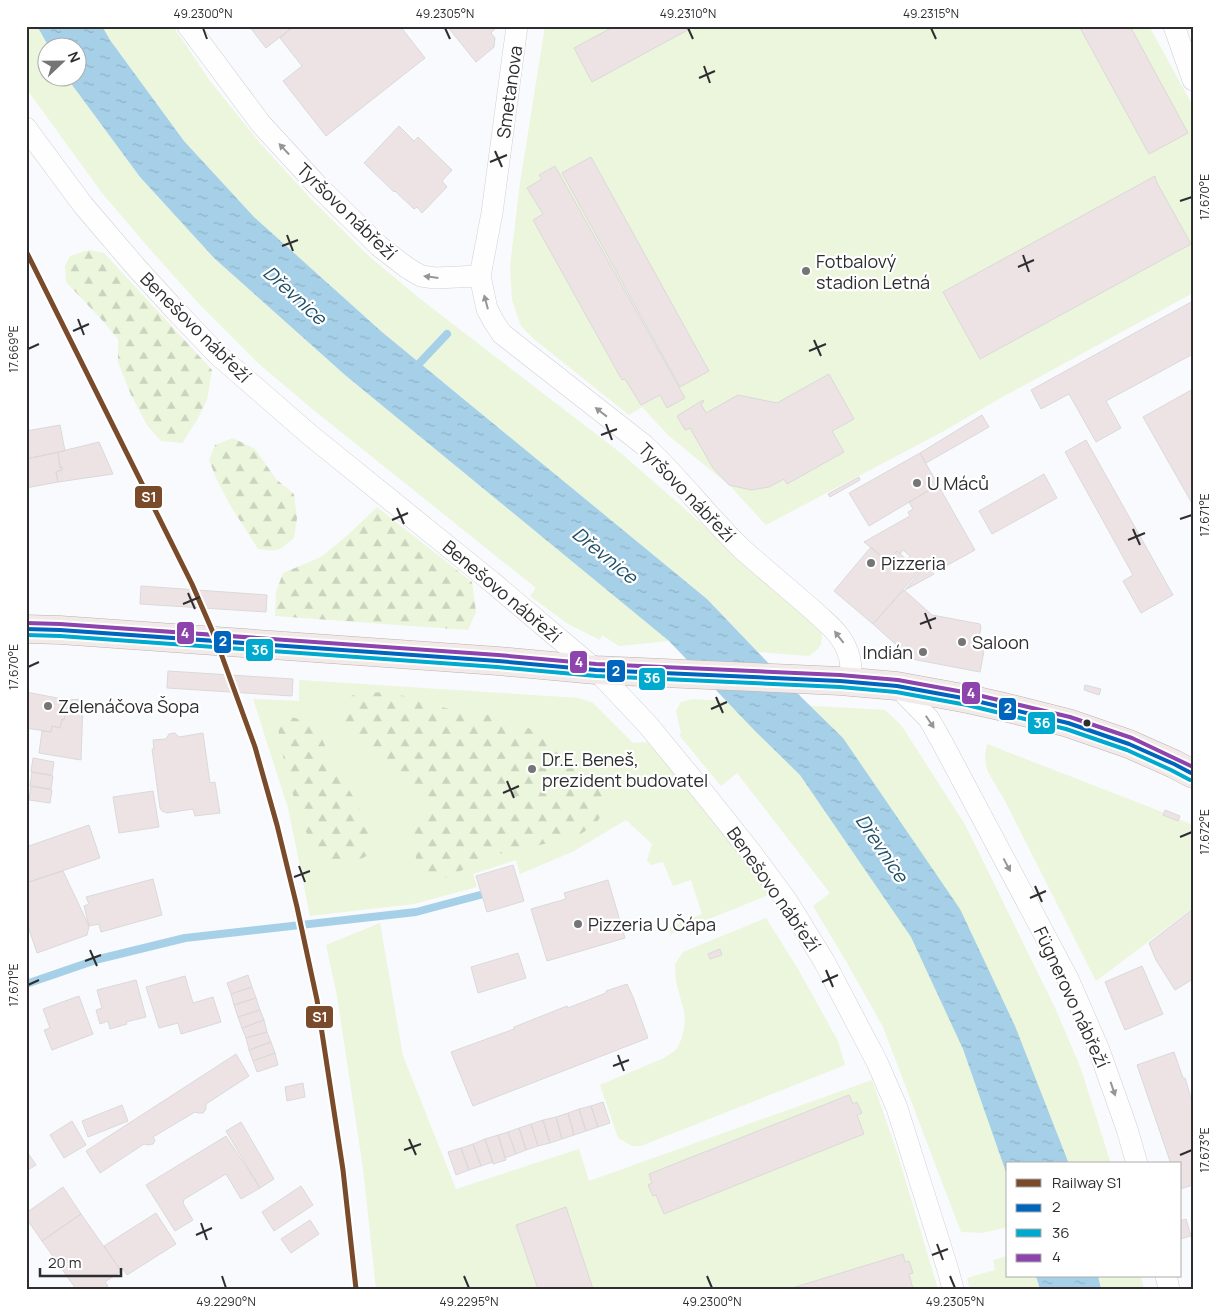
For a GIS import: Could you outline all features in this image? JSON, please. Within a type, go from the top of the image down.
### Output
[{"type":"main road","points":[[26,629],[606,670],[897,686],[986,702],[1068,723],[1129,744],[1193,774]]},
{"type":"street","name":"Tyršovo nábřeží","points":[[188,26],[260,124],[318,186],[380,246],[406,267],[421,276],[435,278],[480,276],[487,309],[502,334],[644,445],[664,463],[695,500],[742,549],[838,634],[846,646],[851,662],[845,682]]},
{"type":"street","name":"Smetanova","points":[[480,276],[492,213],[518,26]]},
{"type":"street","points":[[1174,26],[1193,80]]},
{"type":"street","name":"Benešovo nábřeží","points":[[26,128],[83,205],[176,311],[217,354],[310,434],[492,582],[606,670],[750,851],[787,902],[824,961],[877,1062],[897,1108],[953,1289]]},
{"type":"street","name":"Fügnerovo nábřeží","points":[[897,686],[929,719],[1068,979],[1099,1050],[1136,1162]]},
{"type":"green space","points":[[26,26],[37,26],[44,38],[38,38],[38,88],[74,88],[140,177],[214,258],[345,375],[669,641],[619,646],[602,635],[600,640],[568,624],[530,596],[536,588],[259,364],[200,305],[102,193],[26,88]]},
{"type":"green space","points":[[102,26],[173,26],[210,81],[260,143],[312,200],[370,257],[419,298],[622,454],[819,627],[822,636],[818,649],[809,656],[758,652],[707,599],[382,332],[254,217],[184,141],[110,40]]},
{"type":"green space","points":[[545,26],[1149,26],[1193,106],[1193,293],[942,432],[766,525],[729,485],[669,436],[642,407],[629,415],[535,340],[521,326],[512,300],[510,266],[520,183]]},
{"type":"green space","points":[[89,250],[104,253],[212,370],[207,400],[182,443],[161,441],[147,425],[131,395],[118,362],[118,339],[66,282],[65,266],[70,256]]},
{"type":"green space","points":[[233,438],[255,449],[276,479],[294,494],[297,518],[294,538],[278,550],[258,549],[230,505],[217,480],[209,460],[215,445]]},
{"type":"green space","points":[[377,507],[472,582],[476,612],[468,630],[275,616],[276,592],[283,573],[321,557]]},
{"type":"green space","points":[[299,680],[579,698],[593,703],[633,743],[647,742],[699,800],[769,895],[671,934],[669,927],[702,914],[691,880],[673,886],[663,862],[650,865],[647,860],[652,844],[626,820],[572,852],[520,874],[516,860],[473,874],[477,887],[414,904],[310,916],[288,808],[253,699],[299,701]]},
{"type":"green space","points":[[390,692],[456,711],[499,716],[562,742],[596,774],[609,802],[596,824],[576,837],[498,854],[445,878],[422,874],[412,847],[415,829],[430,814],[422,791],[391,773],[343,724],[341,703],[356,693]]},
{"type":"green space","points":[[693,699],[885,710],[901,725],[964,823],[1056,1010],[1081,1069],[1110,1162],[1006,1162],[1006,1227],[982,1233],[961,1232],[883,1027],[813,906],[830,893],[737,773],[721,786],[679,735],[681,733],[676,711],[681,702]]},
{"type":"green space","points":[[292,717],[315,725],[336,768],[376,835],[371,854],[340,867],[320,856],[310,841],[299,815],[286,771],[277,724],[281,720]]},
{"type":"green space","points":[[987,744],[1193,825],[1193,908],[1096,981],[1005,801],[988,772],[985,757]]},
{"type":"green space","points":[[766,918],[798,969],[838,1041],[845,1065],[641,1146],[632,1146],[618,1138],[600,1085],[664,1058],[676,1050],[682,1038],[685,1022],[676,982],[675,964],[683,952]]},
{"type":"green space","points":[[380,923],[403,1056],[456,1189],[579,1149],[589,1181],[872,1080],[897,1152],[938,1289],[376,1289],[363,1168],[337,996],[326,945]]},
{"type":"green space","points":[[1006,1257],[1006,1278],[1141,1278],[1144,1289],[970,1289],[967,1278],[995,1270],[993,1260]]},
{"type":"water","name":"Dřevnice","points":[[37,26],[102,26],[110,40],[184,141],[254,217],[382,332],[707,599],[843,738],[960,909],[1015,1026],[1068,1162],[1006,1162],[1006,1172],[963,1049],[911,937],[800,775],[669,641],[345,375],[214,258],[140,177],[74,88],[88,88],[88,38],[44,38]]},
{"type":"water","points":[[1037,1278],[1098,1278],[1101,1289],[1040,1289]]},
{"type":"building","points":[[249,26],[294,26],[266,48]]},
{"type":"building","points":[[294,26],[400,26],[425,58],[326,136],[283,81],[302,66],[280,38]]},
{"type":"building","points":[[447,26],[498,26],[491,33],[495,38],[494,47],[476,62]]},
{"type":"building","points":[[615,26],[695,26],[592,82],[574,48]]},
{"type":"building","points":[[1079,26],[1130,26],[1188,133],[1149,154]]},
{"type":"building","points":[[399,126],[414,141],[418,137],[452,170],[442,181],[447,187],[422,213],[417,207],[414,209],[394,192],[364,163]]},
{"type":"building","points":[[591,157],[709,371],[680,387],[562,173]]},
{"type":"building","points":[[555,166],[685,398],[667,408],[660,395],[641,405],[625,379],[622,380],[533,220],[543,214],[527,188],[542,179],[539,175]]},
{"type":"building","points":[[1155,176],[1191,244],[980,359],[943,292]]},
{"type":"building","points":[[1193,301],[1193,354],[1106,401],[1121,428],[1096,442],[1069,394],[1041,409],[1031,390]]},
{"type":"building","points":[[829,374],[854,419],[832,431],[844,452],[787,484],[784,479],[769,487],[751,490],[729,485],[713,468],[690,428],[685,430],[677,416],[703,400],[704,402],[701,404],[706,413],[738,395],[777,403]]},
{"type":"building","points":[[1193,389],[1193,505],[1143,417]]},
{"type":"building","points":[[982,415],[989,427],[926,463],[920,453]]},
{"type":"building","points":[[60,425],[65,451],[26,459],[26,431]]},
{"type":"building","points":[[1086,440],[1173,595],[1141,613],[1123,581],[1133,575],[1065,452]]},
{"type":"building","points":[[99,442],[113,474],[58,482],[56,472],[62,470],[62,467],[60,468],[58,452]]},
{"type":"building","points":[[58,452],[60,468],[62,467],[62,470],[56,472],[58,482],[26,488],[26,459]]},
{"type":"building","points":[[920,453],[938,485],[869,526],[849,493]]},
{"type":"building","points":[[1044,474],[1057,498],[992,534],[979,511]]},
{"type":"building","points":[[859,477],[860,480],[830,497],[828,494]]},
{"type":"building","points":[[938,485],[975,550],[946,566],[941,557],[934,561],[932,557],[922,563],[923,568],[928,565],[934,574],[905,590],[920,572],[907,560],[910,556],[903,550],[900,554],[897,551],[887,561],[864,542],[910,516],[908,512],[913,509],[909,502]]},
{"type":"building","points":[[871,547],[887,561],[897,551],[919,571],[873,624],[834,591]]},
{"type":"building","points":[[141,586],[267,595],[266,612],[140,604]]},
{"type":"building","points":[[904,590],[932,615],[980,624],[979,639],[986,640],[980,672],[912,659],[873,624]]},
{"type":"building","points":[[168,671],[293,679],[292,696],[167,688]]},
{"type":"building","points":[[1085,685],[1101,689],[1099,695],[1084,690]]},
{"type":"building","points":[[26,692],[68,700],[64,720],[62,719],[60,728],[52,726],[51,732],[26,728]]},
{"type":"building","points":[[83,699],[81,760],[39,753],[42,731],[51,732],[52,726],[60,728],[62,719],[64,720],[68,700]]},
{"type":"building","points":[[175,733],[179,737],[203,733],[210,783],[215,782],[220,813],[195,816],[193,809],[167,813],[160,808],[152,749],[154,749],[153,740],[166,739],[169,734]]},
{"type":"building","points":[[33,758],[54,762],[52,775],[31,772]]},
{"type":"building","points":[[32,772],[53,776],[51,789],[30,786]]},
{"type":"building","points":[[31,786],[52,790],[50,803],[29,800]]},
{"type":"building","points":[[153,791],[159,827],[119,833],[113,797]]},
{"type":"building","points":[[1165,810],[1180,816],[1178,821],[1163,815]]},
{"type":"building","points":[[89,825],[100,858],[26,883],[26,837],[29,846]]},
{"type":"building","points":[[513,865],[524,901],[487,912],[476,876]]},
{"type":"building","points":[[63,871],[89,926],[87,935],[37,953],[26,920],[26,883]]},
{"type":"building","points":[[153,879],[162,915],[101,932],[99,924],[89,926],[84,906],[89,904],[86,897]]},
{"type":"building","name":"Pizzeria U Čápa","points":[[608,880],[625,938],[547,961],[531,909],[566,899],[564,893]]},
{"type":"building","points":[[1193,909],[1193,979],[1175,990],[1156,960],[1149,943]]},
{"type":"building","points":[[720,949],[722,955],[710,959],[708,954]]},
{"type":"building","points":[[518,953],[526,978],[478,993],[471,967]]},
{"type":"building","points":[[1142,966],[1163,1014],[1125,1030],[1105,982]]},
{"type":"building","points":[[248,975],[252,987],[231,994],[227,983]]},
{"type":"building","points":[[185,976],[193,1003],[213,997],[221,1022],[181,1034],[178,1023],[159,1028],[146,987]]},
{"type":"building","points":[[136,980],[146,1017],[126,1022],[127,1024],[110,1029],[108,1021],[100,1024],[96,1010],[102,1008],[97,990]]},
{"type":"building","points":[[627,984],[648,1038],[473,1106],[451,1052]]},
{"type":"building","points":[[252,987],[256,998],[234,1005],[231,994]]},
{"type":"building","points":[[79,996],[93,1034],[52,1050],[44,1030],[50,1028],[43,1009]]},
{"type":"building","points":[[256,998],[260,1010],[238,1017],[234,1005]]},
{"type":"building","points":[[260,1010],[264,1020],[242,1028],[238,1017]]},
{"type":"building","points":[[264,1020],[267,1032],[246,1038],[242,1028]]},
{"type":"building","points":[[267,1032],[271,1042],[249,1050],[246,1038]]},
{"type":"building","points":[[271,1042],[275,1053],[253,1061],[249,1050]]},
{"type":"building","points":[[1174,1052],[1183,1078],[1185,1078],[1193,1105],[1193,1185],[1182,1188],[1182,1162],[1170,1162],[1137,1065]]},
{"type":"building","points":[[275,1053],[278,1065],[257,1072],[253,1061]]},
{"type":"building","points":[[236,1054],[249,1076],[206,1104],[206,1109],[203,1113],[195,1112],[153,1137],[155,1140],[153,1144],[144,1144],[100,1173],[86,1151]]},
{"type":"building","points":[[303,1083],[305,1097],[287,1101],[285,1087]]},
{"type":"building","points":[[849,1095],[853,1104],[857,1102],[862,1113],[857,1115],[864,1134],[664,1214],[656,1195],[653,1196],[648,1185],[652,1183],[649,1174]]},
{"type":"building","points":[[603,1102],[610,1123],[598,1127],[591,1106]]},
{"type":"building","points":[[122,1105],[128,1121],[88,1137],[82,1121]]},
{"type":"building","points":[[591,1106],[598,1127],[586,1131],[579,1109]]},
{"type":"building","points":[[579,1109],[586,1131],[574,1135],[568,1113]]},
{"type":"building","points":[[568,1113],[574,1135],[562,1139],[556,1117]]},
{"type":"building","points":[[556,1117],[562,1139],[550,1143],[543,1120]]},
{"type":"building","points":[[543,1120],[550,1143],[538,1146],[531,1124]]},
{"type":"building","points":[[72,1121],[86,1145],[64,1158],[50,1135]]},
{"type":"building","points":[[241,1122],[274,1179],[260,1188],[226,1131]]},
{"type":"building","points":[[531,1124],[538,1146],[526,1150],[519,1128]]},
{"type":"building","points":[[519,1128],[526,1150],[516,1154],[508,1132]]},
{"type":"building","points":[[508,1132],[516,1154],[505,1158],[498,1135]]},
{"type":"building","points":[[498,1135],[506,1160],[493,1164],[485,1139]]},
{"type":"building","points":[[226,1136],[260,1188],[241,1199],[226,1174],[183,1200],[193,1220],[175,1231],[146,1185]]},
{"type":"building","points":[[485,1139],[493,1162],[481,1166],[473,1144]]},
{"type":"building","points":[[473,1144],[481,1166],[469,1170],[461,1148]]},
{"type":"building","points":[[461,1148],[469,1170],[456,1175],[448,1152]]},
{"type":"building","points":[[26,1150],[36,1165],[26,1171]]},
{"type":"building","points":[[301,1186],[313,1205],[274,1231],[262,1212]]},
{"type":"building","points":[[63,1187],[81,1214],[42,1241],[26,1218],[26,1213]]},
{"type":"building","points":[[566,1207],[593,1289],[538,1289],[516,1225]]},
{"type":"building","points":[[156,1213],[176,1244],[127,1275],[123,1269],[121,1271],[104,1246]]},
{"type":"building","points":[[81,1214],[121,1271],[105,1282],[108,1286],[103,1289],[76,1289],[42,1241]]},
{"type":"building","points":[[1186,1219],[1191,1236],[1182,1238],[1182,1220]]},
{"type":"building","points":[[310,1220],[319,1234],[291,1253],[281,1239]]},
{"type":"building","points":[[903,1254],[905,1262],[909,1261],[913,1273],[909,1274],[913,1289],[789,1289]]},
{"type":"waterway","points":[[414,369],[447,334]]},
{"type":"waterway","points":[[26,984],[99,959],[185,938],[416,912],[480,895]]},
{"type":"rail line","name":"S1","points":[[26,251],[192,584],[215,637],[255,747],[277,825],[317,1000],[343,1170],[356,1289]]},
{"type":"transit line","name":"4","points":[[26,623],[498,655],[596,664],[840,675],[898,680],[969,693],[1070,717],[1132,738],[1193,767]]},
{"type":"transit line","name":"2","points":[[26,629],[498,661],[596,670],[840,681],[897,686],[968,699],[1068,723],[1129,744],[1193,774]]},
{"type":"transit line","name":"36","points":[[26,635],[497,667],[596,676],[840,687],[896,692],[967,705],[1066,729],[1127,750],[1190,780]]},
{"type":"place","name":"Fotbalový stadion Letná","points":[[806,271]]},
{"type":"place","name":"U Máců","points":[[917,483]]},
{"type":"place","name":"Pizzeria","points":[[871,563]]},
{"type":"place","name":"Saloon","points":[[962,642]]},
{"type":"place","name":"Indián","points":[[923,652]]},
{"type":"place","name":"Zelenáčova Šopa","points":[[48,706]]},
{"type":"place","name":"Dr.E. Beneš, prezident budovatel","points":[[532,769]]},
{"type":"place","name":"Pizzeria U Čápa","points":[[578,924]]}]
